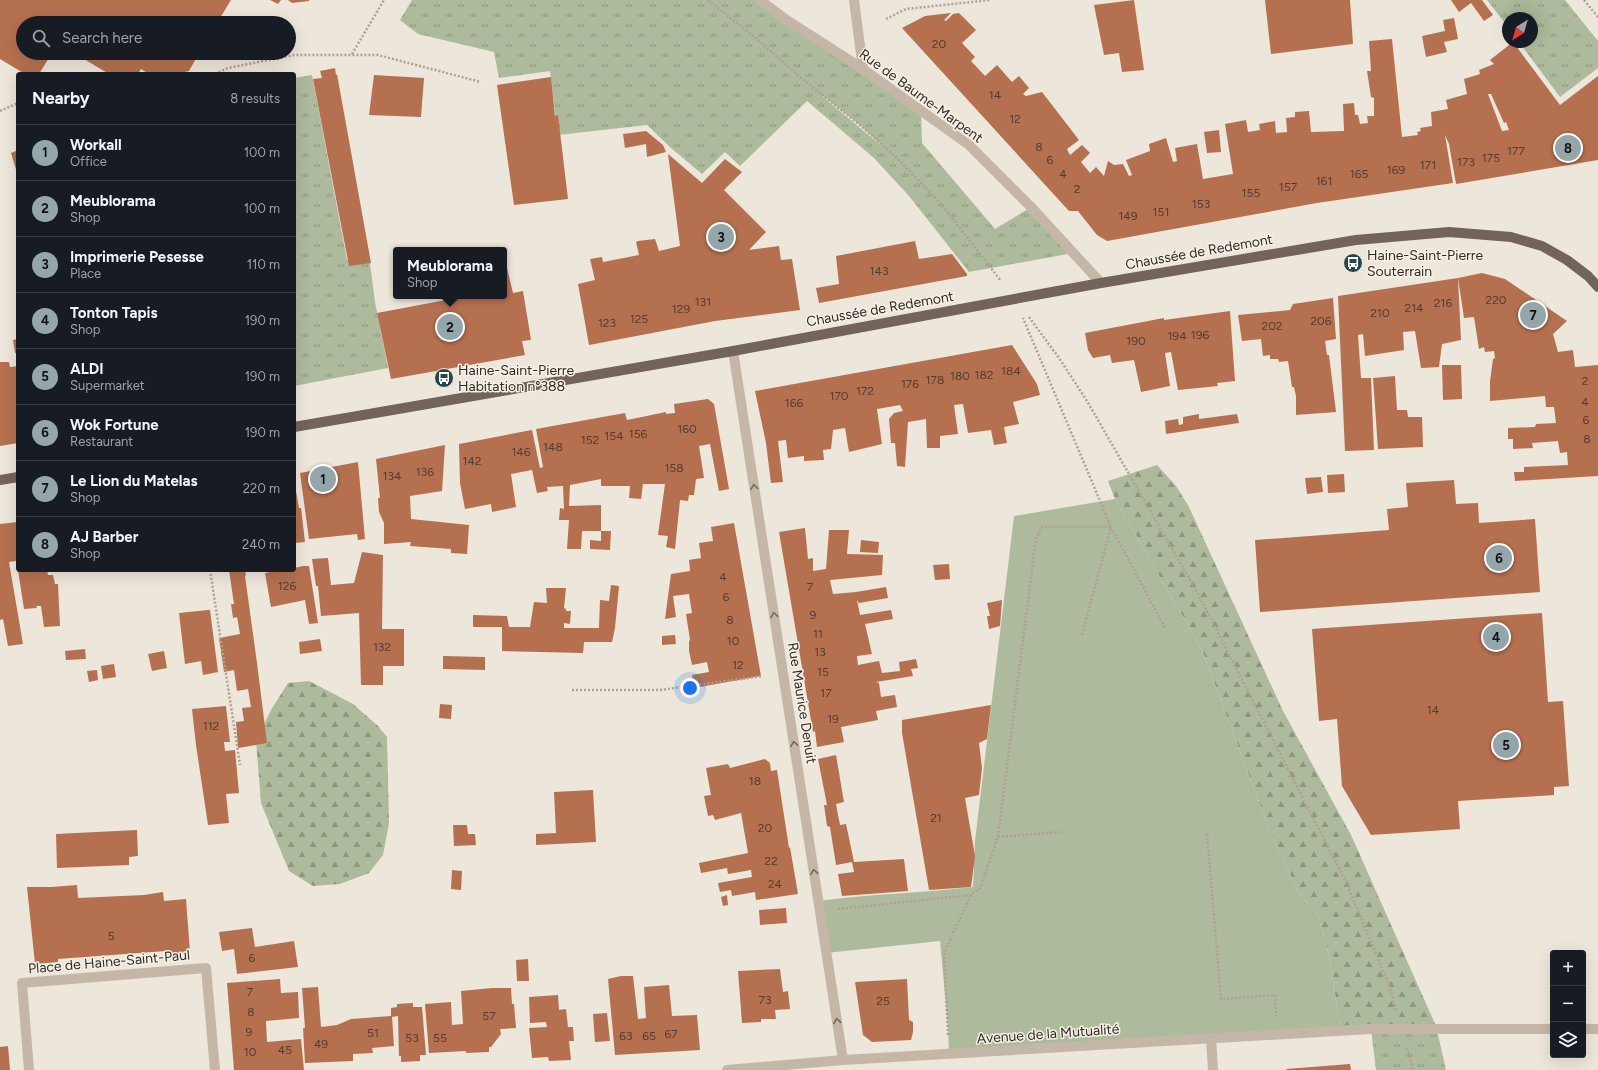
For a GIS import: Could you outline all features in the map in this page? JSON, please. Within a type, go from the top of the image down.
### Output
[{"type":"main road","name":"Chaussée de Redemont","points":[[296,427],[733,351],[1101,283],[1356,240],[1449,232],[1512,237],[1542,246],[1567,260],[1588,276],[1598,287]]},
{"type":"main road","points":[[0,480],[16,477]]},
{"type":"street","name":"Rue de Baume-Marpent","points":[[760,0],[785,19],[862,69],[969,145],[1031,207],[1101,283]]},
{"type":"street","points":[[854,0],[862,69]]},
{"type":"street","name":"Rue Maurice Denuit","points":[[733,351],[843,1060]]},
{"type":"street","name":"Place de Haine-Saint-Paul","points":[[29,1070],[22,983],[206,968],[215,1070]]},
{"type":"street","name":"Avenue de la Mutualité","points":[[728,1070],[843,1060],[1371,1028],[1550,1029]]},
{"type":"street","points":[[1586,1029],[1598,1029]]},
{"type":"street","points":[[1211,1038],[1213,1070]]},
{"type":"path","points":[[352,55],[384,0]]},
{"type":"path","points":[[708,0],[860,125],[898,160],[941,204],[1016,299],[1059,358],[1087,401],[1197,592],[1346,882],[1390,988],[1396,1010]]},
{"type":"path","points":[[886,19],[906,9],[990,0]]},
{"type":"path","points":[[1584,0],[1598,17]]},
{"type":"path","points":[[296,55],[378,55],[481,82]]},
{"type":"path","points":[[219,72],[228,68],[269,60]]},
{"type":"path","points":[[0,111],[16,104]]},
{"type":"path","points":[[1016,299],[1111,526],[1165,628]]},
{"type":"path","points":[[1082,635],[1111,526]]},
{"type":"path","points":[[949,1054],[944,953],[971,895],[980,888],[998,837],[1036,538],[1042,527],[1111,526]]},
{"type":"path","points":[[210,572],[240,765]]},
{"type":"path","points":[[572,690],[660,690],[783,673]]},
{"type":"path","points":[[998,837],[1061,832]]},
{"type":"path","points":[[1207,834],[1221,999],[1275,995],[1278,1034]]},
{"type":"path","points":[[820,911],[971,895]]},
{"type":"path","points":[[1407,1048],[1413,1070]]},
{"type":"green space","points":[[412,0],[760,0],[921,111],[922,143],[995,229],[1031,207],[1073,253],[969,272],[909,196],[874,158],[807,101],[740,166],[725,152],[702,174],[671,148],[647,125],[558,135],[550,71],[499,78],[494,52],[418,34],[400,20]],"holes":[[[823,96],[860,125],[883,147]]]},
{"type":"green space","points":[[1487,0],[1565,0],[1598,41],[1598,68],[1560,97],[1523,48],[1538,48],[1538,12],[1502,12],[1502,19]]},
{"type":"green space","points":[[312,75],[347,260],[369,256],[375,302],[388,368],[296,386],[296,78]]},
{"type":"green space","points":[[1157,465],[1176,486],[1189,507],[1283,711],[1351,835],[1436,1026],[1341,1031],[1328,950],[1318,916],[1298,891],[1269,829],[1202,650],[1115,499],[1108,481]]},
{"type":"green space","points":[[1115,499],[1202,650],[1269,829],[1298,891],[1318,916],[1328,950],[1341,1031],[949,1054],[940,941],[826,953],[818,901],[973,887],[975,841],[1014,516]]},
{"type":"green space","points":[[309,681],[353,704],[378,726],[387,737],[389,823],[383,855],[369,873],[340,884],[313,886],[289,871],[261,803],[256,741],[271,710],[288,683]]},
{"type":"green space","points":[[1436,1026],[1446,1070],[1376,1070],[1371,1029]]},
{"type":"building","points":[[0,0],[231,0],[221,16],[16,16],[16,60],[48,60],[40,72],[22,72],[0,59]]},
{"type":"building","points":[[270,0],[281,0],[278,4]]},
{"type":"building","points":[[288,0],[309,0],[309,1],[292,3]]},
{"type":"building","points":[[1134,0],[1144,70],[1122,72],[1119,53],[1104,55],[1094,5]]},
{"type":"building","points":[[1265,0],[1350,0],[1353,44],[1271,54]]},
{"type":"building","points":[[1451,0],[1482,0],[1493,15],[1484,21],[1471,3],[1459,12]]},
{"type":"building","points":[[951,13],[944,20],[946,21],[953,14],[959,13],[976,30],[962,43],[975,57],[971,61],[985,76],[997,65],[1012,82],[1019,76],[1029,88],[1023,94],[1026,96],[1042,92],[1079,140],[1067,149],[1070,155],[1082,145],[1090,153],[1081,162],[1090,173],[1096,167],[1104,176],[1108,161],[1114,165],[1123,164],[1129,176],[1132,175],[1126,160],[1150,151],[1149,144],[1166,138],[1173,162],[1177,161],[1175,148],[1197,144],[1203,179],[1233,174],[1225,124],[1246,120],[1248,132],[1260,130],[1259,124],[1275,121],[1276,133],[1287,132],[1286,118],[1295,117],[1295,112],[1309,111],[1311,132],[1344,131],[1343,104],[1354,103],[1355,115],[1358,115],[1360,124],[1368,123],[1367,116],[1374,116],[1374,98],[1371,97],[1367,71],[1371,71],[1369,41],[1392,39],[1402,137],[1418,135],[1417,132],[1421,131],[1420,128],[1432,126],[1431,112],[1448,109],[1446,100],[1467,94],[1464,79],[1480,74],[1479,70],[1494,64],[1490,60],[1505,48],[1517,48],[1560,105],[1598,76],[1598,160],[1456,184],[1449,144],[1445,135],[1453,183],[1317,203],[1107,241],[1097,235],[1078,211],[1069,211],[902,28],[925,16]],"holes":[[[1488,94],[1491,94],[1504,123],[1506,122],[1509,130],[1502,131]]]},
{"type":"building","points":[[1454,18],[1458,39],[1444,42],[1447,52],[1426,57],[1422,36],[1445,31],[1443,20]]},
{"type":"building","points":[[86,60],[195,60],[189,71],[185,72],[146,72],[141,69],[139,72],[106,72]]},
{"type":"building","points":[[335,68],[371,263],[349,266],[313,79],[322,78],[320,71]]},
{"type":"building","points":[[374,75],[424,78],[421,117],[369,115]]},
{"type":"building","points":[[551,77],[555,116],[558,115],[568,199],[514,205],[497,85]]},
{"type":"building","points":[[1219,130],[1221,152],[1207,153],[1204,132]]},
{"type":"building","points":[[646,131],[663,145],[666,152],[647,157],[646,144],[625,148],[623,134]]},
{"type":"building","points":[[16,151],[16,169],[11,153]]},
{"type":"building","points":[[668,154],[702,183],[725,159],[742,172],[724,190],[766,232],[749,250],[779,246],[781,260],[792,259],[800,310],[715,321],[589,345],[578,284],[595,280],[590,259],[602,257],[603,262],[639,255],[636,242],[638,241],[655,239],[659,251],[680,246]]},
{"type":"building","points":[[915,241],[919,259],[952,254],[967,276],[819,303],[816,288],[839,284],[836,256]]},
{"type":"building","points":[[507,268],[513,293],[523,291],[531,340],[522,341],[525,355],[391,379],[377,313],[451,299],[507,299]]},
{"type":"building","points":[[1482,273],[1505,279],[1567,321],[1553,334],[1558,352],[1573,350],[1575,367],[1598,365],[1598,476],[1515,481],[1514,472],[1524,472],[1524,467],[1568,465],[1567,452],[1560,453],[1558,441],[1532,443],[1533,448],[1513,449],[1513,439],[1508,439],[1508,428],[1535,427],[1536,424],[1556,423],[1554,407],[1546,407],[1545,396],[1490,401],[1490,381],[1493,359],[1495,358],[1494,351],[1485,352],[1484,347],[1479,349],[1474,317],[1464,318],[1458,278]]},
{"type":"building","points":[[1458,278],[1461,340],[1442,344],[1439,367],[1421,368],[1415,331],[1403,332],[1404,350],[1365,356],[1363,334],[1358,335],[1361,378],[1371,378],[1374,450],[1345,451],[1338,296]]},
{"type":"building","points":[[1333,298],[1336,339],[1325,341],[1327,355],[1329,355],[1336,412],[1296,415],[1296,396],[1294,387],[1292,387],[1288,361],[1279,362],[1278,359],[1270,359],[1270,355],[1263,356],[1261,339],[1242,341],[1238,315],[1290,310],[1293,304]]},
{"type":"building","points":[[1230,311],[1235,381],[1217,383],[1218,386],[1178,390],[1171,352],[1165,353],[1170,386],[1141,392],[1134,360],[1112,363],[1110,355],[1093,358],[1088,350],[1085,333],[1164,318],[1164,320]]},
{"type":"building","points":[[16,339],[16,353],[15,353],[13,340]]},
{"type":"building","points":[[1012,345],[1037,384],[1040,395],[1013,402],[1019,424],[1004,427],[1007,443],[994,445],[991,430],[968,433],[963,404],[954,405],[958,434],[940,436],[940,448],[927,448],[926,419],[908,422],[905,467],[897,466],[895,443],[891,443],[889,419],[894,413],[903,411],[900,405],[877,409],[882,444],[849,452],[845,428],[833,430],[831,449],[823,450],[824,460],[804,461],[804,456],[788,458],[786,440],[778,441],[783,482],[771,483],[766,443],[755,391]]},
{"type":"building","points":[[0,362],[9,362],[10,367],[16,366],[16,443],[0,446]]},
{"type":"building","points":[[1442,365],[1461,365],[1462,399],[1443,400]]},
{"type":"building","points":[[1395,376],[1397,410],[1407,410],[1408,417],[1422,417],[1423,447],[1378,449],[1373,378]]},
{"type":"building","points":[[708,399],[714,404],[729,489],[719,491],[710,444],[699,446],[704,478],[696,479],[694,495],[689,495],[688,501],[680,500],[675,549],[666,547],[668,536],[658,535],[665,484],[643,484],[641,499],[629,498],[630,486],[601,486],[601,479],[570,485],[569,506],[601,505],[601,531],[582,531],[581,549],[567,549],[569,520],[559,520],[560,508],[564,509],[563,486],[547,487],[548,491],[537,493],[532,470],[511,474],[516,507],[492,512],[491,504],[465,509],[460,483],[459,444],[532,430],[540,468],[543,467],[536,429],[625,413],[627,420],[666,412],[666,414],[675,413],[674,404]]},
{"type":"building","points":[[1199,414],[1199,419],[1237,414],[1239,423],[1166,434],[1165,421],[1178,419],[1179,425],[1183,424],[1183,417]]},
{"type":"building","points":[[445,445],[442,491],[410,496],[411,519],[469,525],[467,554],[451,553],[451,549],[410,546],[411,542],[384,544],[384,523],[379,512],[378,498],[380,498],[376,459]]},
{"type":"building","points":[[358,462],[365,539],[358,540],[357,534],[309,539],[300,473]]},
{"type":"building","points":[[1344,474],[1345,492],[1328,493],[1327,475]]},
{"type":"building","points":[[1321,477],[1323,492],[1307,494],[1305,478]]},
{"type":"building","points":[[1454,480],[1456,504],[1478,503],[1479,523],[1535,519],[1540,592],[1260,612],[1255,540],[1389,530],[1387,509],[1408,507],[1406,483]]},
{"type":"building","points":[[296,491],[299,508],[301,508],[305,542],[296,543]]},
{"type":"building","points":[[16,522],[16,561],[9,562],[23,644],[8,646],[3,619],[0,620],[0,524]]},
{"type":"building","points":[[734,523],[761,676],[694,688],[692,675],[709,672],[707,662],[692,665],[689,651],[690,640],[686,614],[692,613],[689,594],[673,596],[676,617],[665,619],[671,574],[690,571],[689,560],[701,558],[699,543],[713,541],[711,527]]},
{"type":"building","points":[[805,528],[808,559],[813,558],[813,571],[826,569],[829,530],[849,530],[847,554],[883,555],[882,575],[830,580],[833,594],[886,587],[888,598],[859,603],[857,600],[860,615],[891,610],[893,619],[865,624],[872,654],[857,656],[858,665],[879,661],[882,673],[900,671],[899,662],[916,659],[918,668],[911,669],[913,676],[876,682],[879,683],[881,697],[895,695],[897,707],[876,711],[878,720],[841,727],[844,742],[817,747],[815,731],[813,732],[779,532]]},
{"type":"building","points":[[601,531],[611,531],[610,550],[590,549],[590,540],[601,541]]},
{"type":"building","points":[[861,540],[879,542],[878,553],[860,552]]},
{"type":"building","points":[[362,552],[383,555],[382,629],[404,629],[404,666],[383,666],[383,685],[361,685],[359,613],[321,616],[318,586],[316,586],[312,559],[328,558],[331,585],[354,583]]},
{"type":"building","points":[[949,564],[950,579],[935,580],[933,565]]},
{"type":"building","points":[[309,566],[318,623],[309,624],[305,600],[271,607],[265,573],[296,572],[296,568]]},
{"type":"building","points":[[18,572],[47,572],[48,575],[53,575],[55,584],[58,584],[60,626],[44,627],[41,606],[36,606],[37,608],[24,609]]},
{"type":"building","points":[[229,572],[245,572],[267,743],[238,748],[236,722],[244,721],[242,708],[251,707],[248,689],[237,691],[234,670],[224,672],[219,638],[240,634],[237,617],[233,618],[231,604],[234,604]]},
{"type":"building","points":[[611,585],[619,586],[615,628],[612,642],[584,642],[583,653],[502,651],[502,627],[473,627],[473,615],[507,616],[509,627],[530,627],[534,602],[547,603],[546,588],[566,588],[564,608],[566,611],[571,611],[570,624],[564,623],[564,628],[599,628],[600,600],[609,601]]},
{"type":"building","points":[[1002,600],[1000,626],[989,629],[987,616],[990,616],[987,603]]},
{"type":"building","points":[[210,610],[218,672],[203,675],[201,661],[185,664],[179,613]]},
{"type":"building","points":[[1542,613],[1548,702],[1563,701],[1569,786],[1554,787],[1554,795],[1458,801],[1460,829],[1371,835],[1342,786],[1337,719],[1319,721],[1312,629]]},
{"type":"building","points":[[675,635],[676,644],[662,645],[662,636]]},
{"type":"building","points":[[320,639],[322,651],[300,654],[299,642]]},
{"type":"building","points":[[85,649],[86,659],[66,660],[65,651]]},
{"type":"building","points":[[164,651],[167,668],[152,671],[148,654]]},
{"type":"building","points":[[443,656],[485,657],[485,670],[443,669]]},
{"type":"building","points":[[114,664],[116,677],[103,679],[101,666]]},
{"type":"building","points":[[97,670],[98,680],[89,682],[87,671]]},
{"type":"building","points":[[440,704],[452,705],[451,719],[439,718]]},
{"type":"building","points":[[991,705],[987,739],[979,743],[982,768],[979,795],[965,798],[975,856],[971,887],[929,890],[902,733],[902,720]]},
{"type":"building","points":[[226,706],[230,742],[224,742],[225,751],[235,750],[239,793],[226,794],[229,823],[208,825],[192,709]]},
{"type":"building","points":[[836,755],[844,802],[836,804],[840,825],[846,824],[854,862],[904,859],[908,891],[842,896],[838,874],[854,872],[852,862],[836,865],[830,827],[827,826],[824,805],[827,805],[818,759]]},
{"type":"building","points":[[765,759],[770,763],[771,771],[777,770],[798,894],[756,900],[755,892],[732,896],[731,890],[720,892],[718,883],[752,877],[751,870],[728,874],[727,868],[701,873],[699,863],[748,853],[741,813],[715,820],[713,815],[708,816],[704,796],[711,795],[706,768],[728,764],[730,768]]},
{"type":"building","points":[[593,790],[596,842],[536,845],[536,834],[556,833],[554,792]]},
{"type":"building","points":[[453,825],[467,825],[468,834],[475,834],[476,845],[454,846]]},
{"type":"building","points":[[137,830],[138,856],[129,857],[129,865],[57,868],[56,834]]},
{"type":"building","points":[[452,870],[462,871],[461,890],[451,889]]},
{"type":"building","points":[[77,885],[78,898],[144,895],[163,892],[164,901],[186,899],[190,952],[166,954],[166,951],[58,959],[58,962],[35,964],[27,887]]},
{"type":"building","points":[[727,895],[728,905],[723,906],[721,897]]},
{"type":"building","points":[[786,908],[787,923],[760,925],[759,910]]},
{"type":"building","points":[[252,928],[255,947],[294,941],[298,967],[237,974],[234,949],[222,951],[219,932]]},
{"type":"building","points":[[528,959],[529,981],[517,981],[516,960]]},
{"type":"building","points":[[780,969],[783,992],[788,991],[790,1009],[775,1010],[776,1019],[761,1019],[761,1022],[742,1023],[738,971]]},
{"type":"building","points":[[621,976],[633,976],[638,1019],[646,1018],[644,987],[669,985],[672,1016],[697,1015],[700,1050],[615,1055],[608,979]]},
{"type":"building","points":[[280,979],[281,993],[298,992],[299,1018],[266,1021],[267,1042],[301,1039],[304,1070],[234,1070],[227,983]]},
{"type":"building","points":[[907,979],[909,1020],[913,1022],[911,1040],[872,1042],[863,1035],[855,982]]},
{"type":"building","points":[[318,987],[321,1027],[337,1025],[351,1019],[391,1016],[391,1008],[397,1007],[397,1004],[413,1003],[413,1007],[422,1007],[426,1055],[420,1055],[420,1061],[401,1062],[401,1056],[399,1056],[398,1016],[392,1017],[394,1046],[372,1048],[373,1053],[353,1054],[353,1061],[305,1063],[303,1028],[305,1028],[302,988]]},
{"type":"building","points":[[511,988],[516,1028],[500,1029],[501,1034],[491,1047],[489,1047],[489,1052],[466,1053],[466,1051],[429,1053],[425,1004],[451,1002],[452,1025],[463,1024],[461,991]]},
{"type":"building","points":[[558,995],[559,1010],[566,1009],[568,1027],[573,1027],[574,1041],[569,1041],[571,1060],[549,1061],[548,1057],[532,1058],[529,1028],[547,1027],[546,1022],[530,1023],[529,997]]},
{"type":"building","points":[[607,1013],[610,1041],[595,1042],[593,1014]]},
{"type":"building","points":[[8,1046],[10,1070],[0,1070],[0,1047]]},
{"type":"building","points":[[1350,1064],[1351,1070],[1286,1069]]},
{"type":"place","name":"AJ Barber","points":[[1568,148]]},
{"type":"place","name":"Imprimerie Pesesse","points":[[721,237]]},
{"type":"place","name":"Haine-Saint-Pierre Souterrain","points":[[1353,263]]},
{"type":"place","name":"Le Lion du Matelas","points":[[1533,315]]},
{"type":"place","name":"Meublorama","points":[[450,327]]},
{"type":"place","name":"Haine-Saint-Pierre Habitation n°388","points":[[444,378]]},
{"type":"place","name":"Workall","points":[[323,479]]},
{"type":"place","name":"Wok Fortune","points":[[1499,558]]},
{"type":"place","name":"Tonton Tapis","points":[[1496,637]]},
{"type":"place","name":"ALDI","points":[[1506,745]]}]
